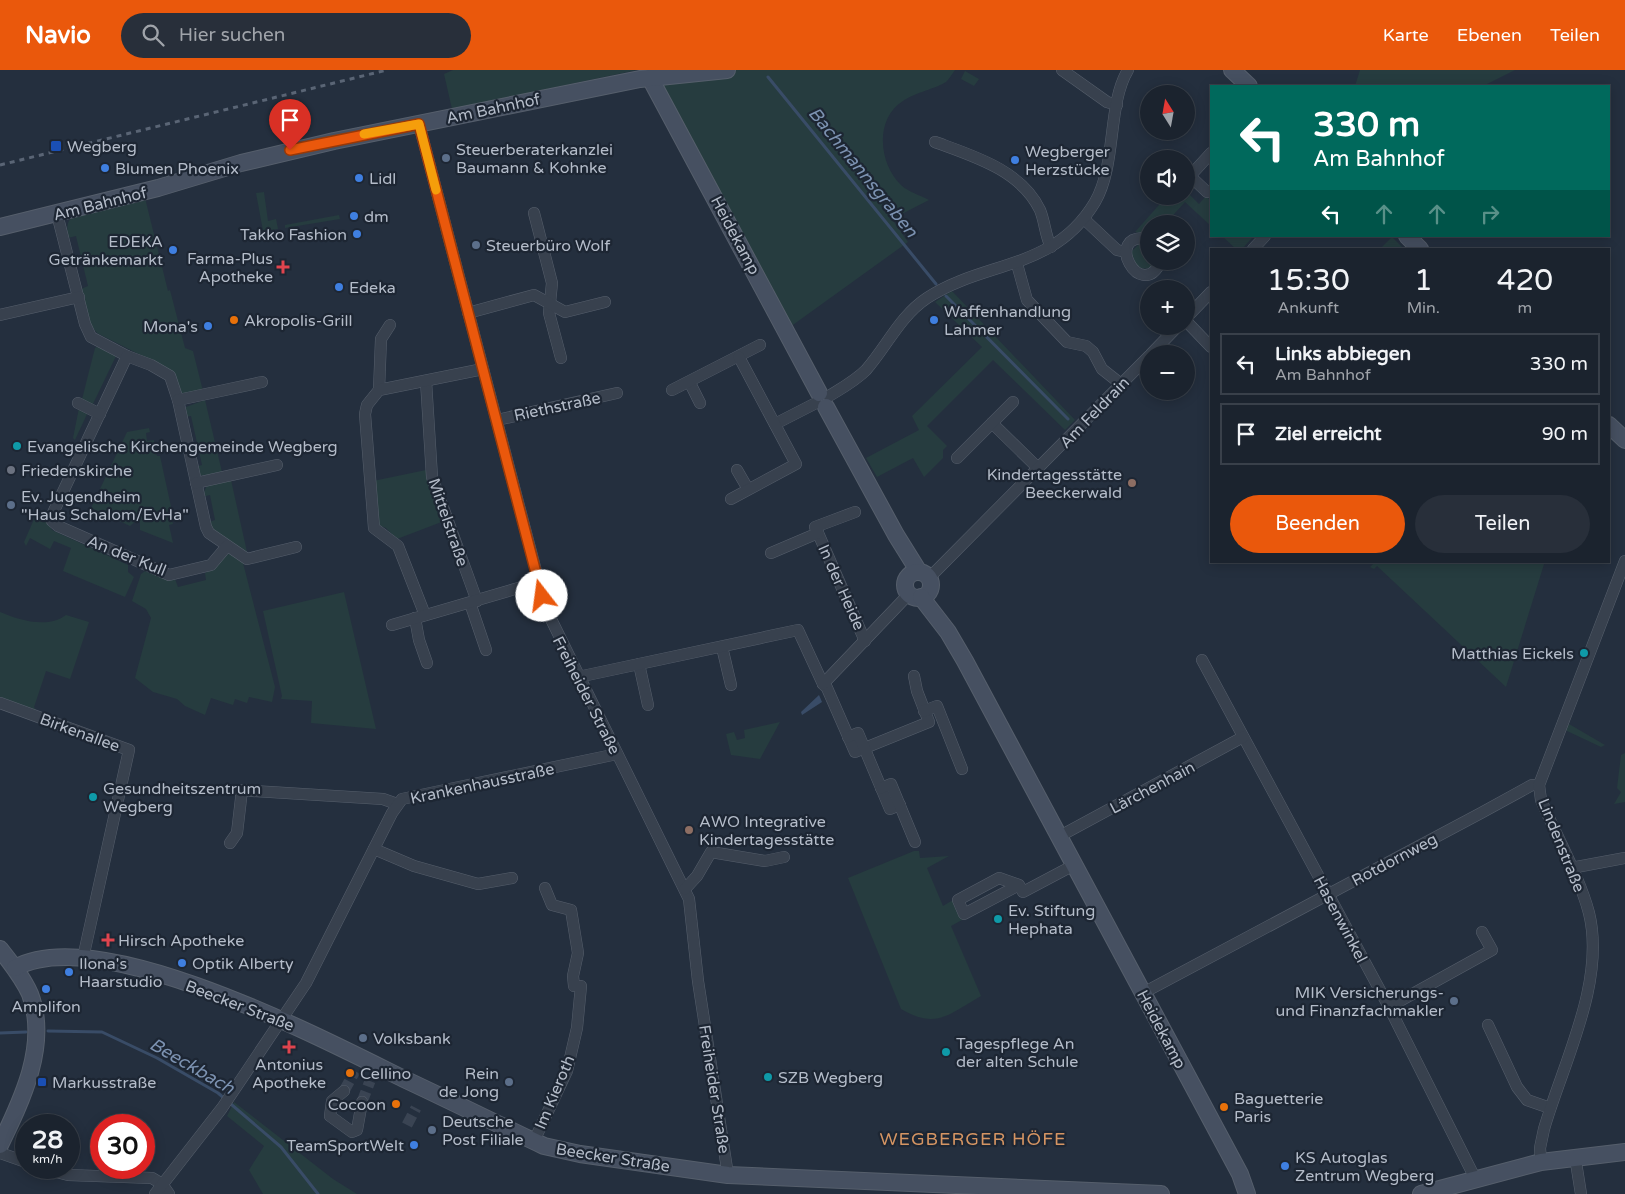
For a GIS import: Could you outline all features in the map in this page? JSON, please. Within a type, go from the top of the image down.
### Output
[{"type":"street","name":"Am Bahnhof","points":[[0,227],[158,188],[290,150],[650,78],[727,70]]},
{"type":"street","points":[[1062,70],[1106,102],[1117,105]]},
{"type":"street","points":[[775,424],[823,400],[853,382],[867,369],[894,331],[926,299],[953,285],[1017,264],[1051,247],[1084,219],[1096,200],[1102,184],[1111,149],[1117,105],[1128,70]]},
{"type":"street","points":[[1232,70],[1248,85]]},
{"type":"street","name":"Heidekamp","points":[[650,78],[896,535],[919,585],[948,632],[1060,836],[1240,1174],[1247,1194]]},
{"type":"street","name":"Freiheider Straße","points":[[419,124],[539,582],[555,631],[685,889],[692,916],[698,982],[728,1175]]},
{"type":"street","points":[[935,142],[985,161],[1005,172],[1024,188],[1040,210],[1051,247]]},
{"type":"street","points":[[1207,192],[1190,176],[1210,154]]},
{"type":"street","points":[[534,213],[552,283],[549,313],[561,358]]},
{"type":"street","points":[[57,214],[85,324],[91,337],[127,356],[152,365],[170,376],[178,400],[206,528],[209,533],[247,558],[296,547]]},
{"type":"street","points":[[1084,219],[1117,250],[1126,252]]},
{"type":"street","points":[[1254,248],[1264,237]]},
{"type":"street","points":[[1408,237],[1419,248]]},
{"type":"street","points":[[1140,239],[1134,241],[1126,252],[1129,266],[1136,272],[1151,272],[1153,270]]},
{"type":"street","points":[[1017,264],[1027,300],[1067,342],[1086,346],[1093,352],[1102,369],[1121,384]]},
{"type":"street","points":[[1195,309],[1210,293]]},
{"type":"street","points":[[468,312],[534,295],[566,312],[605,302]]},
{"type":"street","points":[[0,316],[79,297]]},
{"type":"street","points":[[390,325],[381,339],[379,390],[367,405],[365,414],[374,528],[398,546],[420,617],[419,640],[427,663]]},
{"type":"street","points":[[1195,329],[1210,346]]},
{"type":"street","name":"Am Feldrain","points":[[1160,345],[1169,335]]},
{"type":"street","points":[[672,390],[690,383],[760,345]]},
{"type":"street","name":"An der Kull","points":[[127,356],[52,515],[52,521],[58,526],[169,574],[212,564],[227,546]]},
{"type":"street","points":[[731,499],[796,464],[739,357]]},
{"type":"street","name":"Am Feldrain","points":[[919,585],[1039,468],[1140,365]]},
{"type":"street","points":[[379,390],[483,369]]},
{"type":"street","name":"Mittelstraße","points":[[426,381],[432,477],[473,602],[486,650]]},
{"type":"street","points":[[178,400],[262,382]]},
{"type":"street","points":[[690,383],[700,403]]},
{"type":"street","name":"Riethstraße","points":[[497,420],[617,393]]},
{"type":"street","points":[[957,458],[1013,402]]},
{"type":"street","points":[[78,404],[100,414]]},
{"type":"street","points":[[992,423],[1039,468]]},
{"type":"street","points":[[1610,426],[1625,440]]},
{"type":"street","points":[[196,483],[277,465]]},
{"type":"street","points":[[737,470],[748,489]]},
{"type":"street","name":"In der Heide","points":[[855,512],[815,527],[865,641]]},
{"type":"street","name":"In der Heide","points":[[771,553],[818,533]]},
{"type":"street","name":"Lindenstraße","points":[[1541,1162],[1541,1144],[1550,1108],[1588,993],[1592,967],[1592,935],[1588,912],[1542,800],[1539,785],[1625,561]]},
{"type":"street","points":[[392,625],[539,582]]},
{"type":"street","name":"In der Heide","points":[[822,684],[919,585]]},
{"type":"street","points":[[578,677],[798,630],[822,684],[827,688],[854,752],[942,718]]},
{"type":"street","points":[[722,647],[731,685]]},
{"type":"street","name":"Hasenwinkel","points":[[1202,660],[1388,1007],[1476,1180]]},
{"type":"street","points":[[639,664],[648,705]]},
{"type":"street","points":[[914,676],[916,691],[929,722]]},
{"type":"street","name":"Birkenallee","points":[[0,703],[130,750],[83,958]]},
{"type":"street","points":[[924,711],[937,706],[962,769]]},
{"type":"street","name":"Lärchenhain","points":[[1060,836],[1243,737]]},
{"type":"street","points":[[864,748],[890,809],[900,805],[915,842]]},
{"type":"street","name":"Krankenhausstraße","points":[[155,1194],[228,1099],[306,983],[397,804],[402,799],[617,754]]},
{"type":"street","name":"Rotdornweg","points":[[1143,993],[1532,786],[1539,785]]},
{"type":"street","points":[[230,843],[237,833],[240,790],[383,800],[397,804]]},
{"type":"street","points":[[374,849],[414,866],[478,884],[512,878]]},
{"type":"street","points":[[685,889],[697,876],[711,852],[766,861],[784,857]]},
{"type":"street","points":[[1571,868],[1625,858]]},
{"type":"street","points":[[1019,885],[964,914],[958,900],[999,878],[1019,885],[1023,892],[1074,865]]},
{"type":"street","name":"Im Kieroth","points":[[534,1141],[567,1071],[577,1028],[581,986],[574,986],[573,976],[578,953],[571,910],[552,905],[545,888]]},
{"type":"street","points":[[1388,1007],[1492,950],[1482,932]]},
{"type":"street","points":[[0,949],[15,968],[29,992],[34,1006],[36,1040],[32,1067],[20,1101],[0,1145]]},
{"type":"street","name":"Beecker Straße","points":[[15,968],[44,958],[83,958],[115,963],[192,985],[281,1019],[544,1146],[580,1154],[728,1175],[872,1188],[1161,1194]]},
{"type":"street","points":[[1488,1025],[1517,1087],[1527,1100],[1550,1108]]},
{"type":"street","points":[[344,1091],[332,1101],[330,1116],[347,1130],[352,1132],[357,1130],[362,1102]]},
{"type":"street","points":[[1421,1194],[1541,1162],[1575,1156],[1625,1152]]},
{"type":"street","points":[[0,1153],[15,1158]]},
{"type":"street","points":[[1575,1156],[1581,1194]]},
{"type":"street","points":[[80,1175],[152,1178],[162,1184],[169,1194]]},
{"type":"green space","points":[[453,70],[637,70],[452,109],[444,74]]},
{"type":"green space","points":[[642,70],[955,70],[946,82],[903,101],[887,119],[883,142],[888,166],[901,185],[929,200],[892,219],[908,242],[790,327],[646,81]]},
{"type":"green space","points":[[1360,70],[1515,70],[1485,85],[1355,85]]},
{"type":"green space","points":[[965,71],[979,79],[974,86],[961,79]]},
{"type":"green space","points":[[264,192],[268,221],[276,219],[278,229],[263,231],[256,193]]},
{"type":"green space","points":[[1206,196],[1210,200],[1210,225],[1188,205],[1195,205],[1195,200],[1199,204]]},
{"type":"green space","points":[[145,198],[168,291],[170,290],[185,348],[193,351],[203,391],[182,394],[168,369],[97,333],[90,324],[81,289],[88,286],[76,236],[68,238],[68,223],[73,216]]},
{"type":"green space","points":[[1159,205],[1182,205],[1173,215],[1150,215]]},
{"type":"green space","points":[[339,215],[340,219],[285,228],[285,225]]},
{"type":"green space","points":[[1140,226],[1140,233],[1135,232]]},
{"type":"green space","points":[[1223,237],[1252,238],[1243,248],[1235,248]]},
{"type":"green space","points":[[1392,237],[1403,248],[1381,248]]},
{"type":"green space","points":[[1140,243],[1140,268],[1137,267],[1131,252]]},
{"type":"green space","points":[[952,291],[1075,420],[1065,430],[993,360],[927,426],[947,446],[943,450],[943,458],[924,477],[913,458],[877,477],[866,458],[919,430],[912,416],[982,347],[935,302]]},
{"type":"green space","points":[[99,346],[117,354],[91,408],[81,403],[95,348]]},
{"type":"green space","points":[[205,400],[222,472],[207,476],[200,475],[195,467],[202,465],[191,416],[184,417],[183,413],[186,407]]},
{"type":"green space","points":[[79,408],[88,412],[75,440],[73,438]]},
{"type":"green space","points":[[149,428],[150,432],[146,433],[147,441],[154,440],[157,456],[160,456],[172,511],[169,511],[173,524],[169,525],[173,543],[140,530],[140,522],[136,521],[130,526],[91,508],[127,432]]},
{"type":"green space","points":[[426,470],[444,521],[397,539],[386,528],[378,525],[373,481]]},
{"type":"green space","points":[[231,480],[247,552],[213,531],[209,522],[215,520],[210,495],[202,497],[207,485]]},
{"type":"green space","points":[[35,517],[47,522],[52,530],[128,565],[128,572],[134,577],[125,597],[63,571],[71,548],[54,541],[50,549],[30,538],[26,546],[24,542]]},
{"type":"green space","points":[[229,554],[234,555],[243,563],[275,687],[272,702],[249,697],[247,703],[235,699],[233,705],[211,698],[205,715],[185,706],[177,699],[153,692],[135,678],[151,618],[146,609],[132,601],[141,574],[145,571],[170,580],[175,579],[178,587],[206,580],[205,573]]},
{"type":"green space","points":[[1374,563],[1544,563],[1506,687],[1377,566],[1374,569],[1370,567]]},
{"type":"green space","points":[[344,592],[376,729],[311,723],[312,701],[281,699],[282,696],[263,611]]},
{"type":"green space","points":[[0,612],[33,622],[50,622],[66,615],[89,622],[70,679],[46,671],[34,707],[36,710],[0,697]]},
{"type":"green space","points":[[780,722],[760,759],[731,755],[726,734],[734,732],[737,740],[745,738],[744,730]]},
{"type":"green space","points":[[1569,724],[1605,745],[1601,747],[1567,731],[1565,729]]},
{"type":"green space","points":[[1625,753],[1625,802],[1614,804],[1621,792],[1617,788],[1621,755]]},
{"type":"green space","points":[[914,851],[919,851],[920,858],[949,856],[927,868],[943,906],[953,900],[962,920],[951,926],[981,996],[951,1014],[934,1019],[913,1015],[901,1009],[848,878]]},
{"type":"green space","points":[[234,1102],[333,1179],[357,1194],[263,1194],[249,1170],[264,1146],[227,1116]]},
{"type":"water","points":[[819,695],[822,702],[802,715],[801,712]]},
{"type":"waterway","name":"Bachmannsgraben","points":[[768,77],[936,284]]},
{"type":"waterway","name":"Bachmannsgraben","points":[[946,296],[1068,419]]},
{"type":"waterway","name":"Beeckbach","points":[[48,1031],[102,1032],[157,1058],[218,1093],[281,1147],[318,1194]]},
{"type":"waterway","name":"Beeckbach","points":[[0,1033],[26,1032]]},
{"type":"tunnel","points":[[344,1091],[355,1071]]},
{"type":"tunnel","points":[[362,1102],[370,1081]]},
{"type":"tunnel","points":[[407,1125],[416,1108]]},
{"type":"railway","points":[[0,165],[387,70]]},
{"type":"slow traffic","points":[[364,134],[419,124],[436,190]]},
{"type":"place","name":"Wegberg","points":[[56,146]]},
{"type":"place","name":"Steuerberaterkanzlei Baumann & Kohnke","points":[[446,158]]},
{"type":"place","name":"Wegberger Herzstücke","points":[[1015,160]]},
{"type":"place","name":"Blumen Phoenix","points":[[105,168]]},
{"type":"place","name":"Lidl","points":[[359,178]]},
{"type":"place","name":"dm","points":[[354,216]]},
{"type":"place","name":"Takko Fashion","points":[[357,234]]},
{"type":"place","name":"Steuerbüro Wolf","points":[[476,245]]},
{"type":"place","name":"EDEKA Getränkemarkt","points":[[173,250]]},
{"type":"place","name":"Farma-Plus Apotheke","points":[[283,267]]},
{"type":"place","name":"Edeka","points":[[339,287]]},
{"type":"place","name":"Akropolis-Grill","points":[[234,320]]},
{"type":"place","name":"Waffenhandlung Lahmer","points":[[934,320]]},
{"type":"place","name":"Mona's","points":[[208,326]]},
{"type":"place","name":"Evangelische Kirchengemeinde Wegberg","points":[[17,446]]},
{"type":"place","name":"Friedenskirche","points":[[11,470]]},
{"type":"place","name":"Kindertagesstätte Beeckerwald","points":[[1132,483]]},
{"type":"place","name":"Ev. Jugendheim \"Haus Schalom/EvHa\"","points":[[11,505]]},
{"type":"place","name":"Matthias Eickels","points":[[1584,653]]},
{"type":"place","name":"Gesundheitszentrum Wegberg","points":[[93,797]]},
{"type":"place","name":"AWO Integrative Kindertagesstätte","points":[[689,830]]},
{"type":"place","name":"Ev. Stiftung Hephata","points":[[998,919]]},
{"type":"place","name":"Hirsch Apotheke","points":[[108,940]]},
{"type":"place","name":"Optik Alberty","points":[[182,963]]},
{"type":"place","name":"Ilona's Haarstudio","points":[[69,972]]},
{"type":"place","name":"Amplifon","points":[[46,989]]},
{"type":"place","name":"MIK Versicherungs- und Finanzfachmakler","points":[[1454,1001]]},
{"type":"place","name":"Volksbank","points":[[363,1038]]},
{"type":"place","name":"Antonius Apotheke","points":[[289,1047]]},
{"type":"place","name":"Tagespflege An der alten Schule","points":[[946,1052]]},
{"type":"place","name":"Cellino","points":[[350,1073]]},
{"type":"place","name":"SZB Wegberg","points":[[768,1077]]},
{"type":"place","name":"Markusstraße","points":[[42,1082]]},
{"type":"place","name":"Rein de Jong","points":[[509,1082]]},
{"type":"place","name":"Cocoon","points":[[396,1104]]},
{"type":"place","name":"Baguetterie Paris","points":[[1224,1107]]},
{"type":"place","name":"Deutsche Post Filiale","points":[[432,1130]]},
{"type":"place","name":"TeamSportWelt","points":[[414,1145]]},
{"type":"place","name":"KS Autoglas Zentrum Wegberg","points":[[1285,1166]]},
{"type":"district","name":"WEGBERGER HÖFE","points":[[973,1139]]},
{"type":"route","points":[[290,150],[419,124],[542,596]]}]
